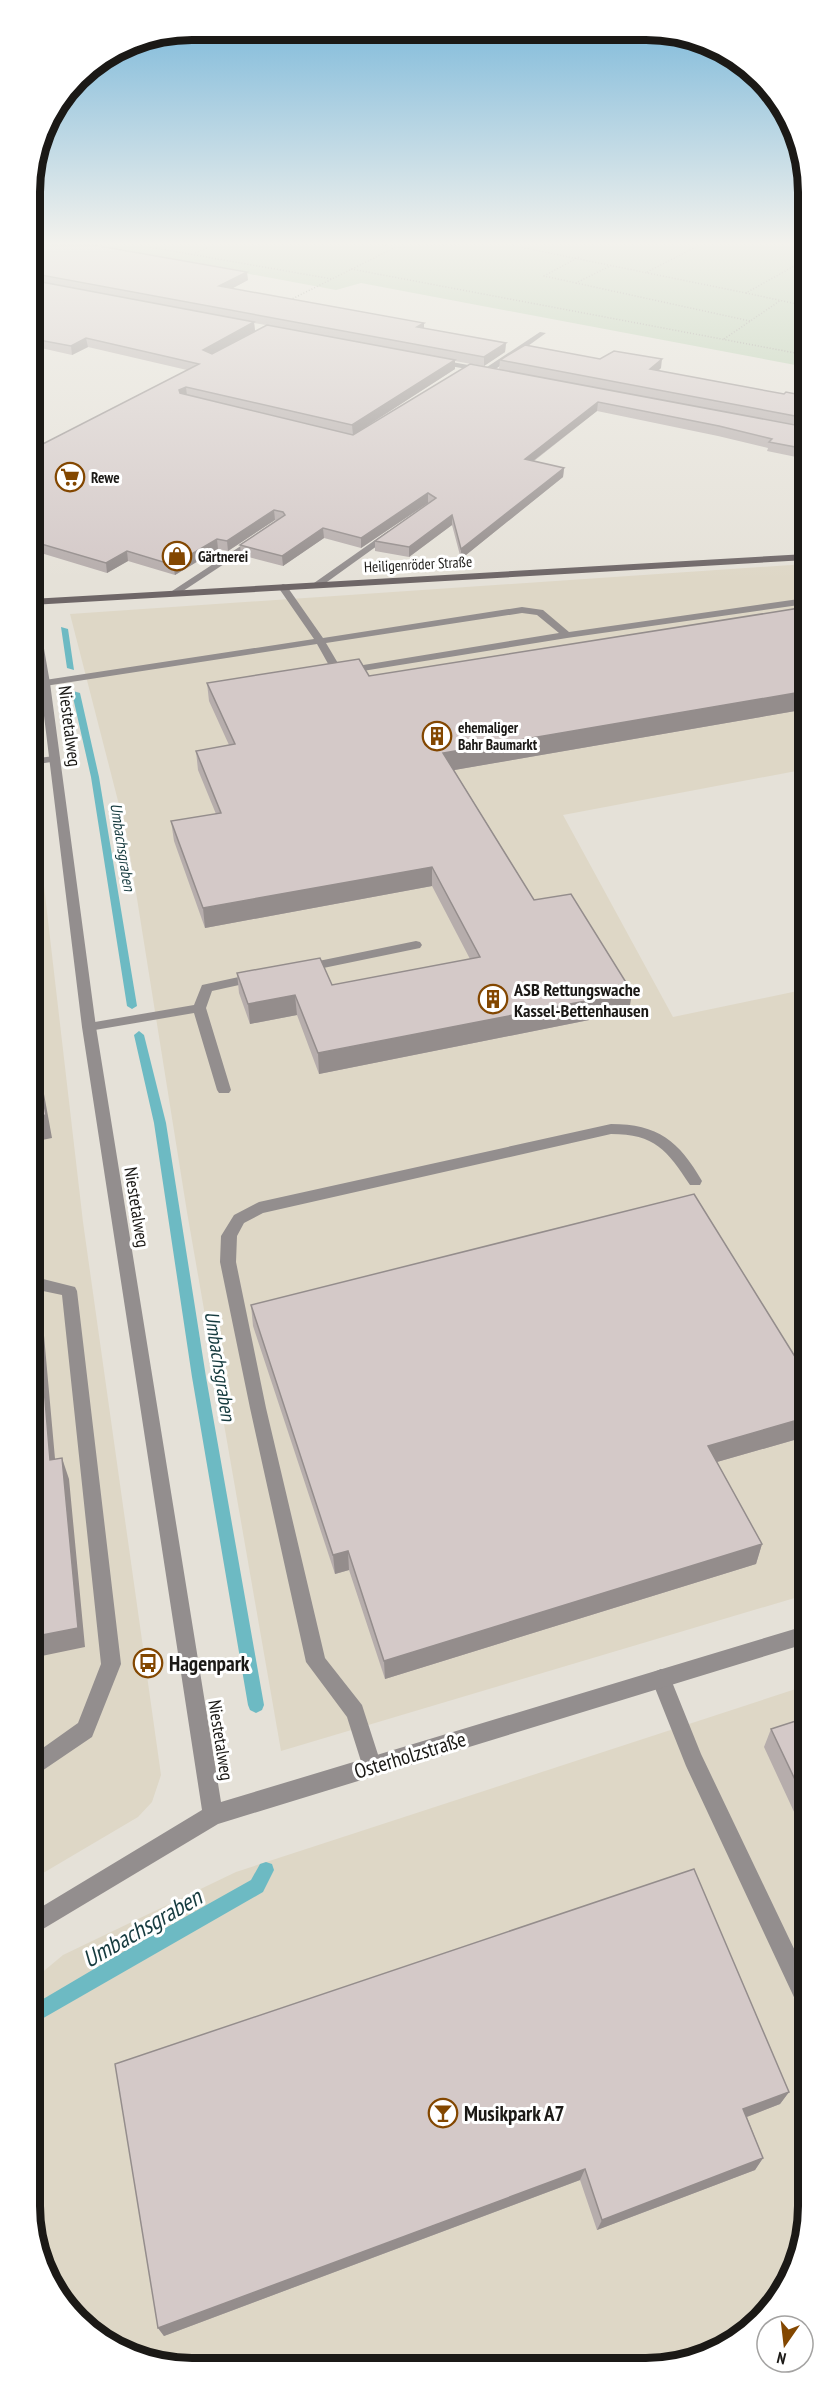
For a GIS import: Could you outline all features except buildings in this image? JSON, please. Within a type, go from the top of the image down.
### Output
[{"type":"street","points":[[487,371],[507,357]]},
{"type":"street","points":[[423,359],[499,373]]},
{"type":"street","points":[[460,375],[468,367]]},
{"type":"street","points":[[317,585],[401,526]]},
{"type":"street","points":[[174,593],[269,531]]},
{"type":"street","name":"Heiligenröder Straße","points":[[41,601],[798,556]]},
{"type":"street","points":[[283,586],[321,642],[334,667],[344,671],[798,602]]},
{"type":"street","points":[[45,683],[522,610],[540,612],[567,636]]},
{"type":"street","name":"Niestetalweg","points":[[41,658],[89,1027],[213,1815]]},
{"type":"street","points":[[41,761],[54,759]]},
{"type":"street","points":[[288,971],[416,945]]},
{"type":"street","points":[[224,1090],[200,1008],[207,988],[265,976]]},
{"type":"street","points":[[89,1027],[200,1008]]},
{"type":"street","points":[[372,1767],[355,1712],[316,1662],[228,1262],[229,1236],[239,1219],[259,1208],[611,1129],[629,1128],[645,1131],[663,1140],[676,1152],[695,1181]]},
{"type":"street","points":[[40,1286],[69,1291],[111,1664],[85,1730],[40,1762]]},
{"type":"street","name":"Osterholzstraße","points":[[40,1920],[213,1815],[798,1637]]},
{"type":"street","points":[[661,1678],[693,1759],[798,1981]]},
{"type":"shaded area","points":[[798,565],[798,771],[563,815],[673,1017],[798,991],[798,1597],[281,1751],[187,1212],[127,836],[70,614]]},
{"type":"shaded area","points":[[41,857],[83,1222],[161,1775],[152,1802],[138,1817],[40,1875]]},
{"type":"shaded area","points":[[798,1688],[798,2216],[796,2235],[787,2264],[773,2290],[747,2320],[723,2337],[705,2346],[676,2355],[647,2358],[192,2358],[163,2355],[125,2342],[100,2326],[72,2298],[56,2273],[43,2235],[40,2206],[40,1974],[63,1955],[236,1872]]},
{"type":"green space","points":[[753,357],[798,357],[798,365]]},
{"type":"waterway","name":"Umbachsgraben","points":[[64,629],[71,668]]},
{"type":"waterway","name":"Umbachsgraben","points":[[76,693],[95,777],[132,1006]]},
{"type":"waterway","name":"Umbachsgraben","points":[[139,1035],[160,1123],[199,1377],[256,1705]]},
{"type":"waterway","name":"Umbachsgraben","points":[[40,2011],[257,1886],[266,1870]]},
{"type":"place","name":"Rewe","points":[[70,477]]},
{"type":"place","name":"Gärtnerei","points":[[177,556]]},
{"type":"place","name":"ehemaliger Bahr Baumarkt","points":[[437,736]]},
{"type":"place","name":"ASB Rettungswache Kassel-Bettenhausen","points":[[493,999]]},
{"type":"place","name":"Hagenpark","points":[[148,1663]]},
{"type":"place","name":"Musikpark A7","points":[[443,2113]]}]
